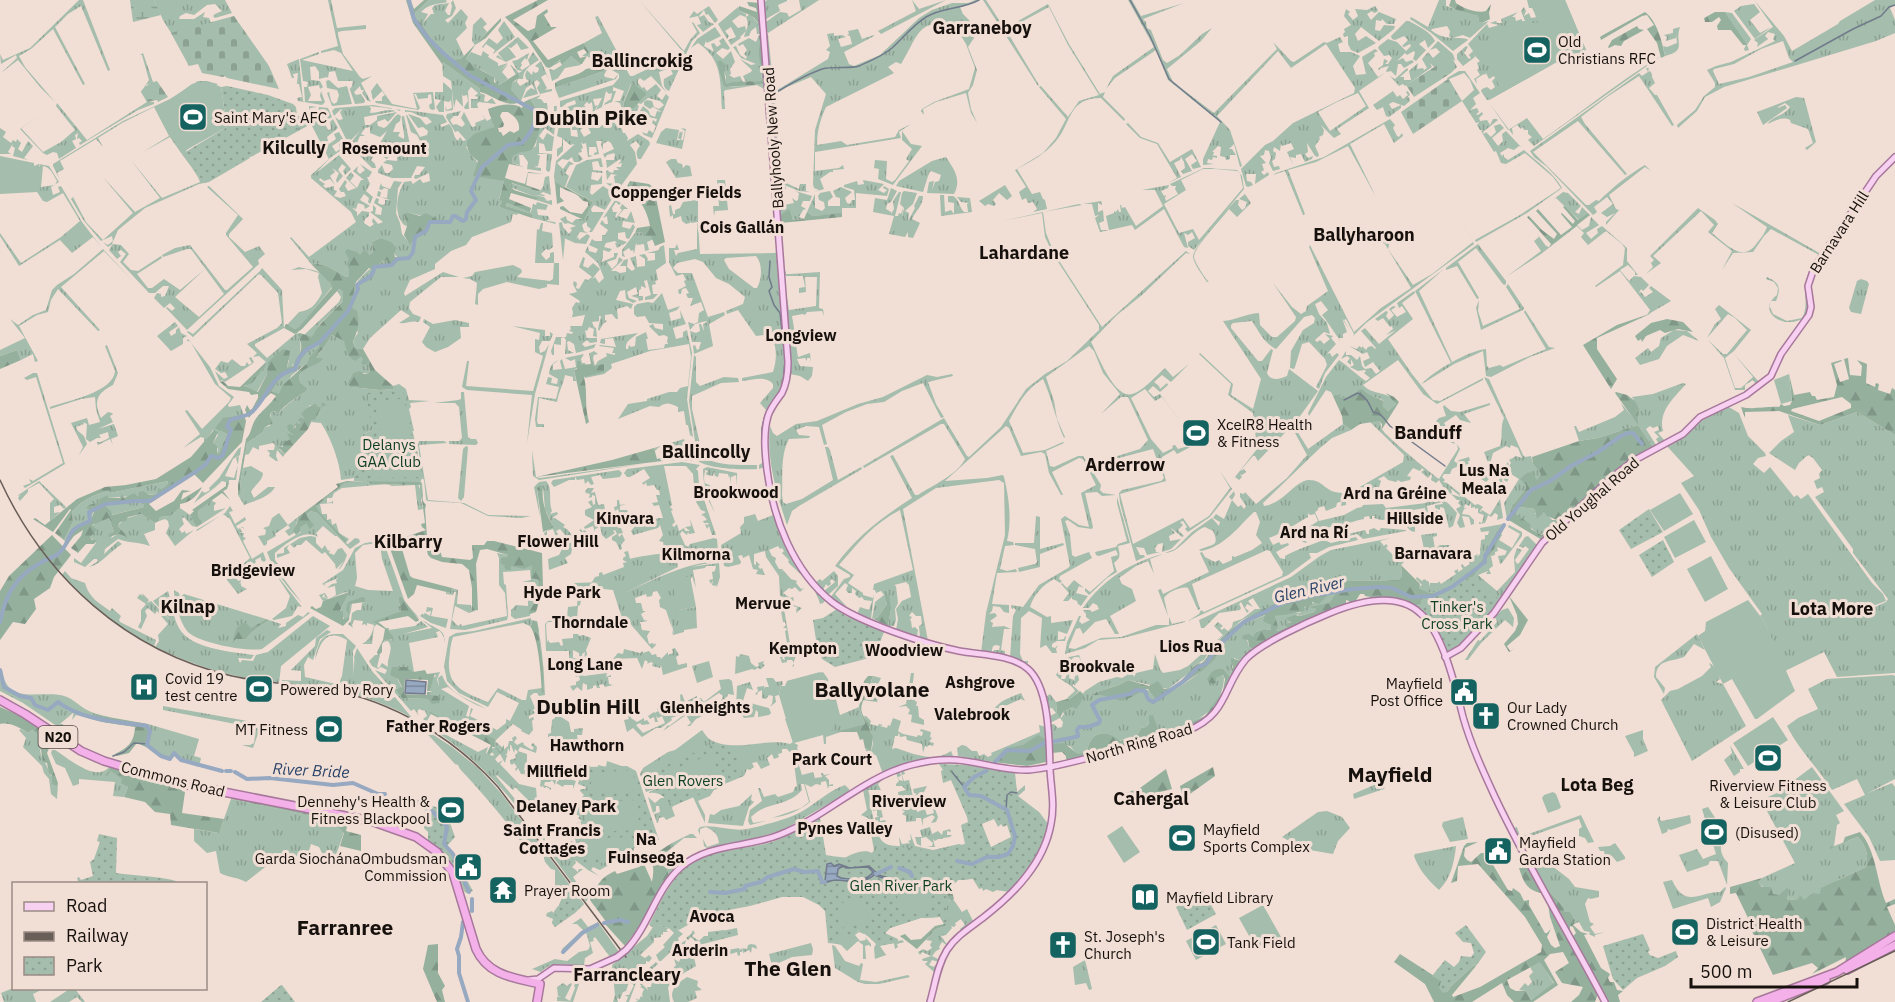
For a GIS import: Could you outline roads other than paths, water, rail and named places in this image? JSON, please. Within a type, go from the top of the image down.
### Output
[{"type":"highway","name":"N20","points":[[0,695],[26,708],[77,745],[109,760]]},
{"type":"highway","name":"N20","points":[[0,701],[12,705],[81,751],[109,760]]},
{"type":"highway","name":"Commons Road","points":[[109,760],[237,794],[371,821],[416,837],[437,852],[455,877],[480,957],[487,967],[501,974],[530,981]]},
{"type":"highway","points":[[1757,1002],[1837,972],[1895,936]]},
{"type":"highway","points":[[1770,1002],[1831,978],[1895,945]]},
{"type":"highway","name":"N20","points":[[530,981],[540,984]]},
{"type":"highway","points":[[530,981],[535,1000]]},
{"type":"highway","points":[[535,1000],[540,984]]},
{"type":"main road","name":"Ballyhooly New Road","points":[[761,0],[788,362],[783,390],[772,406],[766,425],[767,470],[774,505],[784,533],[798,561],[813,583],[830,600],[855,616],[942,646],[1019,663],[1031,672],[1040,688],[1046,717],[1050,764]]},
{"type":"main road","name":"Barnavara Hill","points":[[1770,377],[1781,354],[1809,315],[1811,307],[1808,286],[1814,268],[1879,172],[1895,157]]},
{"type":"main road","name":"Old Youghal Road","points":[[1445,657],[1461,648],[1494,613],[1542,543],[1609,480],[1634,461],[1683,434],[1702,416],[1746,395],[1770,377]]},
{"type":"main road","name":"North Ring Road","points":[[546,972],[558,967],[590,969],[617,957],[626,950],[642,930],[670,880],[682,867],[705,853],[783,833],[875,780],[911,765],[930,761],[956,760],[1014,769],[1035,769],[1174,735],[1200,725],[1221,706],[1240,668],[1252,653],[1336,611],[1381,600],[1410,605],[1428,620],[1445,657],[1470,739],[1495,796],[1605,1002]]},
{"type":"main road","points":[[930,1002],[940,963],[949,947],[961,934],[1010,894],[1032,870],[1041,856],[1053,816],[1050,764]]},
{"type":"main road","points":[[530,981],[538,979],[546,972]]},
{"type":"main road","points":[[540,984],[546,972]]},
{"type":"water","points":[[406,680],[426,682],[425,694],[405,693]]},
{"type":"water","points":[[831,863],[834,866],[839,864],[850,868],[843,866],[838,869],[837,876],[841,878],[858,880],[867,878],[873,872],[868,867],[853,868],[869,866],[889,880],[874,875],[861,881],[836,880],[822,883],[825,881],[827,864]]},
{"type":"waterway","points":[[194,473],[206,464],[211,456],[219,458],[223,455],[231,429],[227,427],[230,420],[252,412],[274,381],[286,372],[295,369],[299,358],[306,350],[320,342],[348,311],[358,289],[357,285],[370,276],[374,267],[392,265],[397,259],[409,258],[413,252],[415,237],[426,231],[430,222],[450,222],[453,216],[463,221],[466,219],[467,212],[476,200],[471,191],[482,167],[508,145],[522,143],[533,128],[534,110],[469,75],[442,52],[414,19],[409,0]]},
{"type":"waterway","points":[[779,181],[772,95],[822,69],[856,67],[881,56],[926,17],[979,0]]},
{"type":"waterway","points":[[1130,0],[1150,36],[1169,79],[1221,122]]},
{"type":"waterway","points":[[1795,61],[1881,16],[1889,7],[1895,5]]},
{"type":"waterway","points":[[770,261],[769,277],[772,287],[769,291],[780,313],[785,357]]},
{"type":"waterway","points":[[783,383],[785,361]]},
{"type":"waterway","points":[[762,435],[765,416],[782,388]]},
{"type":"waterway","points":[[1344,400],[1358,393],[1364,397],[1373,412],[1381,415],[1390,426],[1445,466]]},
{"type":"waterway","name":"Glen River","points":[[1508,519],[1531,490],[1550,481],[1621,436],[1633,433],[1642,444]]},
{"type":"waterway","points":[[0,622],[5,602],[19,579],[33,567],[59,553],[72,532],[90,521],[89,512],[106,504],[150,501],[192,474]]},
{"type":"waterway","points":[[767,487],[771,505]]},
{"type":"waterway","points":[[772,509],[776,522]]},
{"type":"waterway","name":"Glen River","points":[[1051,742],[1078,736],[1079,727],[1099,723],[1100,720],[1092,705],[1099,700],[1130,694],[1136,690],[1145,691],[1148,699],[1153,702],[1184,681],[1198,667],[1206,664],[1218,646],[1244,622],[1283,603],[1353,589],[1392,588],[1411,597],[1433,596],[1452,587],[1485,562],[1485,556],[1504,525]]},
{"type":"waterway","points":[[780,532],[800,572]]},
{"type":"waterway","name":"River Bride","points":[[0,670],[4,687],[20,696],[31,698],[35,705],[48,710],[58,702],[89,716],[147,726],[150,731],[147,745],[161,756],[170,759],[174,753],[181,760],[222,771]]},
{"type":"waterway","name":"Glen River","points":[[995,762],[1007,750],[1030,751],[1046,742]]},
{"type":"waterway","points":[[113,756],[124,752],[134,743],[147,744]]},
{"type":"waterway","name":"River Bride","points":[[226,771],[231,771]]},
{"type":"waterway","name":"Glen River","points":[[957,861],[972,864],[987,857],[999,857],[1008,854],[1013,846],[1015,836],[1007,810],[981,796],[969,795],[964,787],[974,777],[986,771]]},
{"type":"waterway","name":"River Bride","points":[[235,772],[247,779],[270,778],[333,785],[353,783],[378,794],[385,794]]},
{"type":"waterway","points":[[952,772],[964,787]]},
{"type":"waterway","points":[[1006,810],[1007,795],[1011,792],[1017,793]]},
{"type":"waterway","name":"River Bride","points":[[408,799],[421,803]]},
{"type":"waterway","name":"River Bride","points":[[428,807],[447,827],[444,844],[453,854],[469,892]]},
{"type":"waterway","points":[[876,874],[891,867]]},
{"type":"waterway","points":[[899,868],[910,872],[912,876]]},
{"type":"waterway","name":"Glen River","points":[[745,886],[794,869],[804,872],[818,871],[822,882],[825,882]]},
{"type":"waterway","name":"Glen River","points":[[710,892],[725,893],[745,889]]},
{"type":"waterway","name":"River Bride","points":[[472,899],[472,911]]},
{"type":"waterway","name":"Glen River","points":[[604,923],[620,920],[628,922]]},
{"type":"waterway","name":"River Bride","points":[[463,922],[457,949],[459,973],[468,1002]]},
{"type":"waterway","name":"Glen River","points":[[563,952],[582,933],[597,925]]},
{"type":"railway","points":[[0,480],[19,516],[40,548],[65,578],[93,605],[124,629],[157,649],[193,664],[232,676],[327,689],[375,702],[420,724],[462,752],[498,787],[626,957]]},
{"type":"railway","points":[[1788,1002],[1895,951]]},
{"type":"place","name":"Old Christians RFC","points":[[1537,50]]},
{"type":"place","name":"Saint Mary's AFC","points":[[193,117]]},
{"type":"place","name":"XcelR8 Health & Fitness","points":[[1196,433]]},
{"type":"place","name":"Covid 19 test centre","points":[[144,687]]},
{"type":"place","name":"Powered by Rory","points":[[259,689]]},
{"type":"place","name":"Mayfield Post Office","points":[[1464,692]]},
{"type":"place","name":"Our Lady Crowned Church","points":[[1486,716]]},
{"type":"place","name":"MT Fitness","points":[[329,729]]},
{"type":"place","name":"Riverview Fitness & Leisure Club","points":[[1768,758]]},
{"type":"place","name":"Dennehy's Health & Fitness Blackpool","points":[[451,810]]},
{"type":"place","name":"(Disused)","points":[[1714,832]]},
{"type":"place","name":"Mayfield Sports Complex","points":[[1182,838]]},
{"type":"place","name":"Mayfield Garda Station","points":[[1498,851]]},
{"type":"place","name":"Garda SiochánaOmbudsman Commission","points":[[468,867]]},
{"type":"place","name":"Prayer Room","points":[[503,890]]},
{"type":"place","name":"Mayfield Library","points":[[1145,897]]},
{"type":"place","name":"District Health & Leisure","points":[[1685,932]]},
{"type":"place","name":"Tank Field","points":[[1206,942]]},
{"type":"place","name":"St. Joseph's Church","points":[[1063,945]]},
{"type":"district","name":"Garraneboy","points":[[982,27]]},
{"type":"district","name":"Ballincrokig","points":[[642,60]]},
{"type":"district","name":"Dublin Pike","points":[[591,117]]},
{"type":"district","name":"Kilcully","points":[[294,147]]},
{"type":"district","name":"Rosemount","points":[[384,148]]},
{"type":"district","name":"Coppenger Fields","points":[[676,192]]},
{"type":"district","name":"Cois Gallán","points":[[742,227]]},
{"type":"district","name":"Ballyharoon","points":[[1364,234]]},
{"type":"district","name":"Lahardane","points":[[1024,252]]},
{"type":"district","name":"Longview","points":[[801,335]]},
{"type":"district","name":"Banduff","points":[[1428,432]]},
{"type":"district","name":"Ballincolly","points":[[706,451]]},
{"type":"district","name":"Arderrow","points":[[1125,464]]},
{"type":"district","name":"Lus Na Meala","points":[[1484,479]]},
{"type":"district","name":"Brookwood","points":[[736,492]]},
{"type":"district","name":"Ard na Gréine","points":[[1395,493]]},
{"type":"district","name":"Kinvara","points":[[625,518]]},
{"type":"district","name":"Hillside","points":[[1415,518]]},
{"type":"district","name":"Ard na Rí","points":[[1314,532]]},
{"type":"district","name":"Kilbarry","points":[[408,541]]},
{"type":"district","name":"Flower Hill","points":[[558,541]]},
{"type":"district","name":"Barnavara","points":[[1433,553]]},
{"type":"district","name":"Kilmorna","points":[[696,554]]},
{"type":"district","name":"Bridgeview","points":[[253,570]]},
{"type":"district","name":"Hyde Park","points":[[562,592]]},
{"type":"district","name":"Mervue","points":[[763,603]]},
{"type":"district","name":"Kilnap","points":[[188,606]]},
{"type":"district","name":"Lota More","points":[[1832,608]]},
{"type":"district","name":"Thorndale","points":[[590,622]]},
{"type":"district","name":"Lios Rua","points":[[1191,646]]},
{"type":"district","name":"Kempton","points":[[803,648]]},
{"type":"district","name":"Woodview","points":[[904,650]]},
{"type":"district","name":"Long Lane","points":[[585,664]]},
{"type":"district","name":"Brookvale","points":[[1097,666]]},
{"type":"district","name":"Ashgrove","points":[[980,682]]},
{"type":"district","name":"Ballyvolane","points":[[872,689]]},
{"type":"district","name":"Dublin Hill","points":[[588,706]]},
{"type":"district","name":"Glenheights","points":[[705,707]]},
{"type":"district","name":"Valebrook","points":[[972,714]]},
{"type":"district","name":"Father Rogers","points":[[438,726]]},
{"type":"district","name":"Hawthorn","points":[[587,745]]},
{"type":"district","name":"Park Court","points":[[832,759]]},
{"type":"district","name":"Millfield","points":[[557,771]]},
{"type":"district","name":"Mayfield","points":[[1390,774]]},
{"type":"district","name":"Lota Beg","points":[[1597,784]]},
{"type":"district","name":"Cahergal","points":[[1151,798]]},
{"type":"district","name":"Riverview","points":[[909,801]]},
{"type":"district","name":"Delaney Park","points":[[566,806]]},
{"type":"district","name":"Pynes Valley","points":[[845,828]]},
{"type":"district","name":"Saint Francis Cottages","points":[[552,839]]},
{"type":"district","name":"Na Fuinseoga","points":[[646,848]]},
{"type":"district","name":"Avoca","points":[[712,916]]},
{"type":"district","name":"Farranree","points":[[345,927]]},
{"type":"district","name":"Arderin","points":[[700,950]]},
{"type":"district","name":"The Glen","points":[[788,968]]},
{"type":"district","name":"Farrancleary","points":[[627,974]]},
{"type":"park label","name":"Delanys GAA Club","points":[[389,452]]},
{"type":"park label","name":"Tinker's Cross Park","points":[[1457,614]]},
{"type":"park label","name":"Glen Rovers","points":[[683,780]]},
{"type":"park label","name":"Glen River Park","points":[[901,885]]}]
